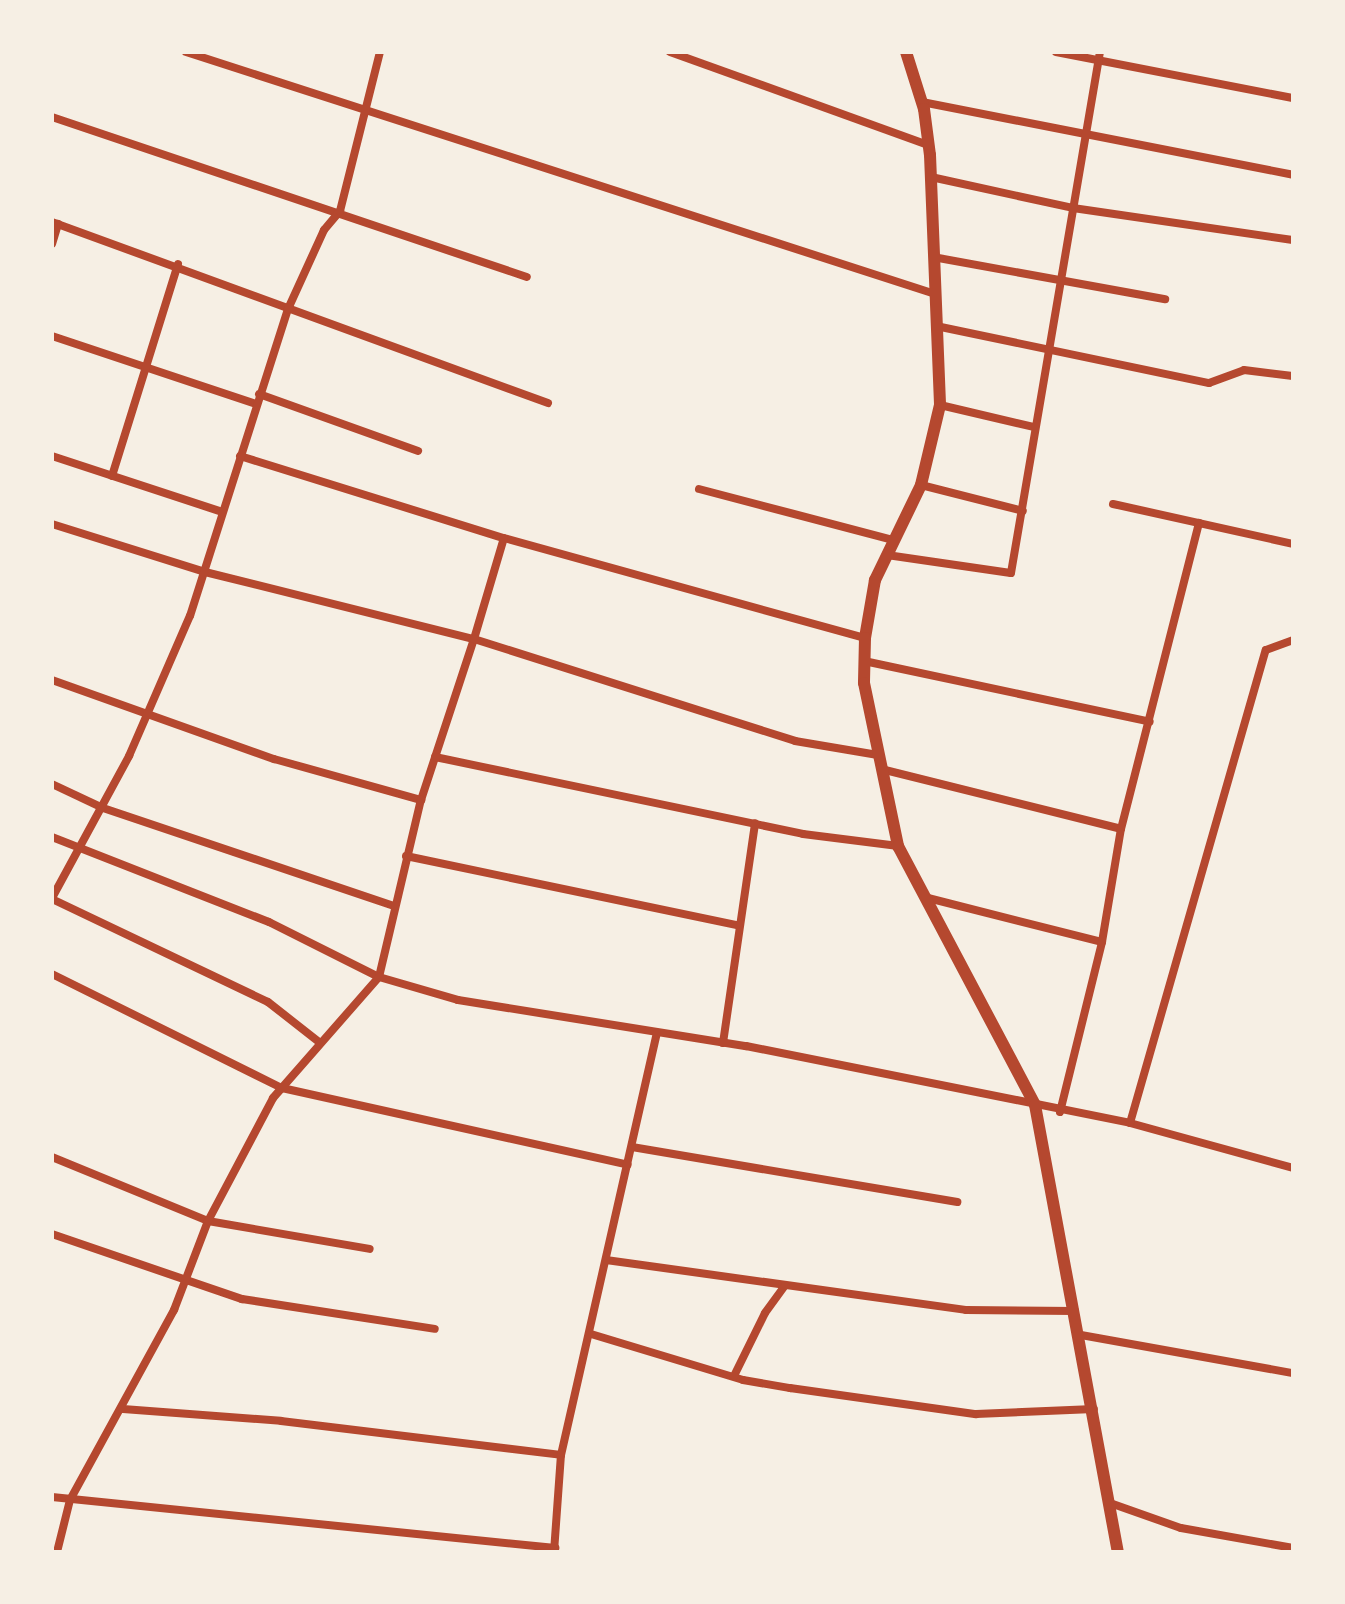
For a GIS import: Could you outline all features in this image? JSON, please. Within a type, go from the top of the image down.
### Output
[{"type":"street","points":[[186,52],[932,293]]},
{"type":"street","points":[[319,1042],[268,1002],[52,898],[103,808],[148,714],[205,572],[288,309],[324,230],[340,211],[363,109],[380,52]]},
{"type":"street","points":[[670,52],[929,145]]},
{"type":"street","points":[[906,52],[922,102],[929,145],[932,293],[940,405],[921,485],[875,580],[864,661],[878,755],[898,846],[1035,1105],[1081,1335],[1118,1552]]},
{"type":"street","points":[[1056,52],[1099,57],[1293,98]]},
{"type":"street","points":[[887,555],[1007,576],[1023,511],[1034,427],[1050,350],[1099,57]]},
{"type":"street","points":[[922,102],[1293,175]]},
{"type":"street","points":[[52,117],[340,211],[527,277]]},
{"type":"street","points":[[931,177],[1073,208],[1293,240]]},
{"type":"street","points":[[52,244],[55,223],[178,264],[288,309],[548,403]]},
{"type":"street","points":[[932,256],[1165,299]]},
{"type":"street","points":[[112,476],[143,363],[178,264]]},
{"type":"street","points":[[936,326],[1209,383],[1244,370],[1293,376]]},
{"type":"street","points":[[52,336],[143,363],[256,404]]},
{"type":"street","points":[[259,394],[418,451]]},
{"type":"street","points":[[940,405],[1034,427]]},
{"type":"street","points":[[52,456],[222,512]]},
{"type":"street","points":[[240,456],[504,538],[865,638]]},
{"type":"street","points":[[921,485],[1023,511]]},
{"type":"street","points":[[699,489],[894,540]]},
{"type":"street","points":[[1113,504],[1293,544]]},
{"type":"street","points":[[1060,1112],[1102,942],[1121,829],[1199,523]]},
{"type":"street","points":[[52,524],[205,572],[474,639],[795,741],[878,755]]},
{"type":"street","points":[[57,1552],[70,1500],[123,1409],[184,1281],[208,1221],[282,1088],[319,1042],[379,977],[421,800],[504,538]]},
{"type":"street","points":[[1130,1123],[1266,650],[1293,640]]},
{"type":"street","points":[[864,661],[1150,722]]},
{"type":"street","points":[[52,680],[274,759],[421,800]]},
{"type":"street","points":[[435,757],[755,823],[898,846]]},
{"type":"street","points":[[881,769],[1121,829]]},
{"type":"street","points":[[52,784],[103,808],[394,906]]},
{"type":"street","points":[[723,1043],[737,925],[755,823]]},
{"type":"street","points":[[52,837],[269,922],[379,977],[458,1000],[723,1043],[991,1092],[1060,1112],[1130,1123],[1293,1168]]},
{"type":"street","points":[[406,856],[737,925]]},
{"type":"street","points":[[928,898],[1102,942]]},
{"type":"street","points":[[52,974],[282,1088],[628,1165]]},
{"type":"street","points":[[52,1497],[555,1550],[561,1455],[591,1334],[657,1033]]},
{"type":"street","points":[[632,1147],[957,1202]]},
{"type":"street","points":[[52,1157],[208,1221],[370,1249]]},
{"type":"street","points":[[52,1234],[184,1281],[294,1310],[435,1329]]},
{"type":"street","points":[[606,1260],[966,1310],[1076,1311]]},
{"type":"street","points":[[734,1376],[765,1313],[785,1285]]},
{"type":"street","points":[[591,1334],[734,1376],[976,1414],[1094,1409]]},
{"type":"street","points":[[1081,1335],[1293,1373]]},
{"type":"street","points":[[123,1409],[281,1421],[561,1455]]},
{"type":"street","points":[[1110,1503],[1181,1528],[1293,1548]]}]
